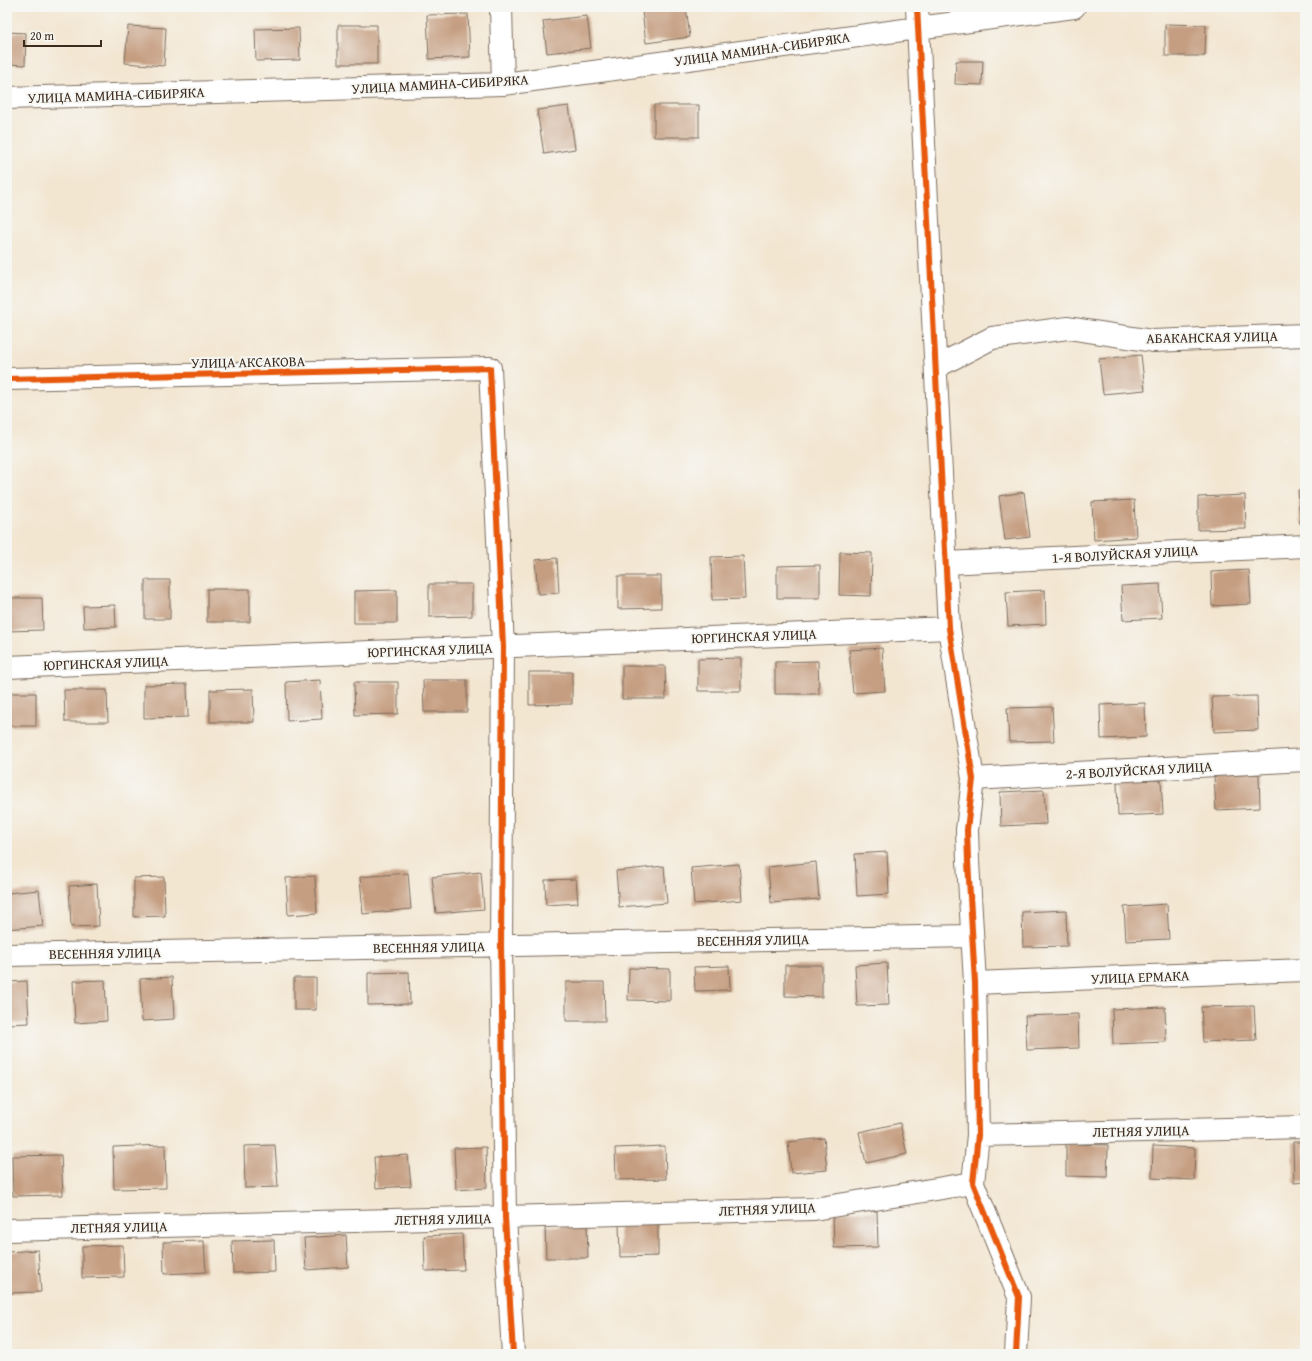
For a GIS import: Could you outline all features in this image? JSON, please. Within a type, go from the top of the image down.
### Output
[{"type":"street","points":[[501,7],[503,84]]},
{"type":"street","points":[[917,7],[949,628],[973,779],[967,830],[971,936],[975,983],[978,1135],[973,1183],[1019,1297],[1016,1354]]},
{"type":"street","name":"УЛИЦА МАМИНА-СИБИРЯКА","points":[[7,98],[503,84],[1074,7]]},
{"type":"street","name":"АБАКАНСКАЯ УЛИЦА","points":[[936,367],[992,338],[1068,328],[1153,341],[1305,335]]},
{"type":"street","name":"УЛИЦА АКСАКОВА","points":[[7,380],[490,368],[503,647]]},
{"type":"street","name":"1-Я ВОЛУЙСКАЯ УЛИЦА","points":[[946,563],[1305,546]]},
{"type":"street","name":"ЮРГИНСКАЯ УЛИЦА","points":[[7,667],[949,628]]},
{"type":"street","points":[[503,647],[501,945],[505,1217],[513,1354]]},
{"type":"street","name":"2-Я ВОЛУЙСКАЯ УЛИЦА","points":[[973,779],[1305,760]]},
{"type":"street","name":"ВЕСЕННЯЯ УЛИЦА","points":[[7,955],[971,936]]},
{"type":"street","name":"УЛИЦА ЕРМАКА","points":[[975,983],[1305,970]]},
{"type":"street","name":"ЛЕТНЯЯ УЛИЦА","points":[[978,1135],[1305,1127]]},
{"type":"street","name":"ЛЕТНЯЯ УЛИЦА","points":[[7,1230],[814,1208],[973,1183]]},
{"type":"building","points":[[672,7],[686,7],[690,37],[646,43],[642,11]]},
{"type":"building","points":[[468,14],[470,57],[429,59],[427,15]]},
{"type":"building","points":[[587,16],[591,48],[547,53],[543,21]]},
{"type":"building","points":[[1165,24],[1206,25],[1205,56],[1165,56]]},
{"type":"building","points":[[338,25],[377,25],[377,64],[338,64]]},
{"type":"building","points":[[128,26],[166,28],[164,66],[125,63]]},
{"type":"building","points":[[299,28],[300,60],[256,61],[255,29]]},
{"type":"building","points":[[7,32],[26,33],[25,65],[7,64]]},
{"type":"building","points":[[956,61],[983,61],[982,85],[955,84]]},
{"type":"building","points":[[654,105],[699,105],[699,137],[654,137]]},
{"type":"building","points":[[569,106],[575,149],[544,154],[537,110]]},
{"type":"building","points":[[1141,355],[1145,390],[1103,394],[1099,359]]},
{"type":"building","points":[[1305,489],[1305,524],[1300,524],[1298,490]]},
{"type":"building","points":[[1024,492],[1030,537],[1005,540],[999,496]]},
{"type":"building","points":[[1245,495],[1246,529],[1198,530],[1198,497]]},
{"type":"building","points":[[1134,500],[1136,537],[1094,540],[1092,502]]},
{"type":"building","points":[[840,552],[872,553],[871,596],[839,595]]},
{"type":"building","points":[[743,556],[745,599],[712,600],[711,557]]},
{"type":"building","points":[[557,558],[559,593],[538,594],[535,560]]},
{"type":"building","points":[[820,565],[820,598],[777,598],[777,566]]},
{"type":"building","points":[[1249,570],[1251,604],[1212,606],[1211,572]]},
{"type":"building","points":[[618,576],[661,576],[661,608],[618,609]]},
{"type":"building","points":[[145,580],[170,580],[170,619],[145,619]]},
{"type":"building","points":[[429,584],[472,584],[472,616],[429,617]]},
{"type":"building","points":[[1160,584],[1162,618],[1123,620],[1121,586]]},
{"type":"building","points":[[207,589],[250,589],[250,622],[207,622]]},
{"type":"building","points":[[397,590],[397,623],[354,623],[354,591]]},
{"type":"building","points":[[1045,590],[1046,624],[1008,626],[1006,592]]},
{"type":"building","points":[[7,598],[42,598],[43,630],[7,631]]},
{"type":"building","points":[[115,605],[116,627],[84,628],[83,606]]},
{"type":"building","points":[[882,648],[885,691],[853,693],[849,650]]},
{"type":"building","points":[[741,658],[741,691],[698,691],[698,659]]},
{"type":"building","points":[[818,661],[819,694],[775,694],[775,662]]},
{"type":"building","points":[[622,666],[665,666],[666,699],[622,699]]},
{"type":"building","points":[[529,672],[572,672],[572,704],[529,705]]},
{"type":"building","points":[[320,680],[322,719],[287,721],[286,682]]},
{"type":"building","points":[[423,680],[467,680],[467,712],[424,712]]},
{"type":"building","points":[[354,682],[398,682],[398,714],[355,715]]},
{"type":"building","points":[[187,684],[188,717],[144,718],[144,685]]},
{"type":"building","points":[[253,689],[254,722],[210,722],[210,690]]},
{"type":"building","points":[[64,690],[107,690],[108,722],[65,722]]},
{"type":"building","points":[[7,693],[36,693],[36,726],[7,726]]},
{"type":"building","points":[[1305,693],[1305,716],[1304,716],[1303,694]]},
{"type":"building","points":[[1257,696],[1258,730],[1214,732],[1212,697]]},
{"type":"building","points":[[1145,703],[1146,737],[1101,739],[1100,705]]},
{"type":"building","points":[[1052,707],[1054,741],[1009,742],[1007,708]]},
{"type":"building","points":[[1259,774],[1260,808],[1216,810],[1214,776]]},
{"type":"building","points":[[1161,780],[1163,814],[1118,816],[1117,781]]},
{"type":"building","points":[[1044,790],[1046,824],[1001,826],[1000,792]]},
{"type":"building","points":[[887,852],[889,894],[857,896],[855,854]]},
{"type":"building","points":[[816,862],[819,899],[771,903],[768,867]]},
{"type":"building","points":[[739,864],[742,900],[694,904],[691,868]]},
{"type":"building","points":[[664,866],[667,903],[619,907],[616,871]]},
{"type":"building","points":[[481,872],[484,909],[436,913],[432,877]]},
{"type":"building","points":[[408,873],[411,909],[363,914],[360,877]]},
{"type":"building","points":[[315,876],[317,913],[288,915],[286,878]]},
{"type":"building","points":[[164,877],[165,916],[134,917],[134,878]]},
{"type":"building","points":[[576,879],[578,903],[546,905],[545,880]]},
{"type":"building","points":[[97,884],[99,926],[71,927],[69,886]]},
{"type":"building","points":[[39,890],[43,926],[7,929],[7,893]]},
{"type":"building","points":[[1167,904],[1169,939],[1126,941],[1124,907]]},
{"type":"building","points":[[1066,910],[1067,946],[1023,947],[1022,912]]},
{"type":"building","points":[[887,963],[889,1005],[857,1006],[855,965]]},
{"type":"building","points":[[785,965],[822,965],[822,997],[785,996]]},
{"type":"building","points":[[729,966],[730,990],[695,991],[694,967]]},
{"type":"building","points":[[629,968],[670,969],[670,1001],[628,1000]]},
{"type":"building","points":[[409,972],[410,1004],[368,1005],[368,973]]},
{"type":"building","points":[[172,977],[174,1019],[142,1021],[140,979]]},
{"type":"building","points":[[294,978],[316,978],[316,1010],[294,1010]]},
{"type":"building","points":[[105,980],[107,1021],[75,1023],[73,981]]},
{"type":"building","points":[[27,981],[29,1023],[7,1024],[7,982]]},
{"type":"building","points":[[566,982],[604,982],[605,1021],[566,1021]]},
{"type":"building","points":[[1254,1006],[1256,1040],[1203,1042],[1201,1007]]},
{"type":"building","points":[[1165,1007],[1166,1042],[1113,1044],[1112,1009]]},
{"type":"building","points":[[1078,1014],[1079,1048],[1027,1050],[1025,1016]]},
{"type":"building","points":[[900,1123],[907,1154],[866,1163],[859,1132]]},
{"type":"building","points":[[824,1138],[827,1170],[791,1173],[788,1142]]},
{"type":"building","points":[[1293,1142],[1305,1142],[1305,1182],[1294,1183]]},
{"type":"building","points":[[1066,1144],[1108,1145],[1107,1177],[1066,1176]]},
{"type":"building","points":[[165,1145],[166,1188],[114,1189],[113,1147]]},
{"type":"building","points":[[275,1145],[278,1187],[245,1188],[244,1146]]},
{"type":"building","points":[[665,1146],[666,1179],[616,1180],[615,1148]]},
{"type":"building","points":[[1153,1146],[1195,1148],[1194,1180],[1152,1178]]},
{"type":"building","points":[[486,1147],[487,1188],[456,1190],[454,1148]]},
{"type":"building","points":[[61,1155],[63,1195],[13,1196],[12,1156]]},
{"type":"building","points":[[408,1155],[411,1186],[376,1188],[374,1157]]},
{"type":"building","points":[[877,1211],[878,1247],[834,1248],[833,1212]]},
{"type":"building","points":[[658,1222],[658,1256],[620,1257],[619,1223]]},
{"type":"building","points":[[545,1226],[587,1226],[588,1258],[546,1258]]},
{"type":"building","points":[[462,1234],[464,1270],[425,1271],[424,1236]]},
{"type":"building","points":[[346,1235],[348,1267],[306,1270],[304,1238]]},
{"type":"building","points":[[274,1240],[275,1272],[233,1273],[232,1241]]},
{"type":"building","points":[[204,1241],[206,1272],[164,1274],[163,1242]]},
{"type":"building","points":[[123,1245],[124,1277],[82,1278],[82,1246]]},
{"type":"building","points":[[38,1250],[41,1292],[8,1293],[7,1252]]},
{"type":"cycle path","points":[[917,7],[949,628],[973,779],[967,830],[975,983],[978,1135],[973,1183],[1019,1297],[1016,1354]]},
{"type":"cycle path","points":[[7,379],[490,368],[503,647],[501,945],[505,1217],[513,1354]]}]
